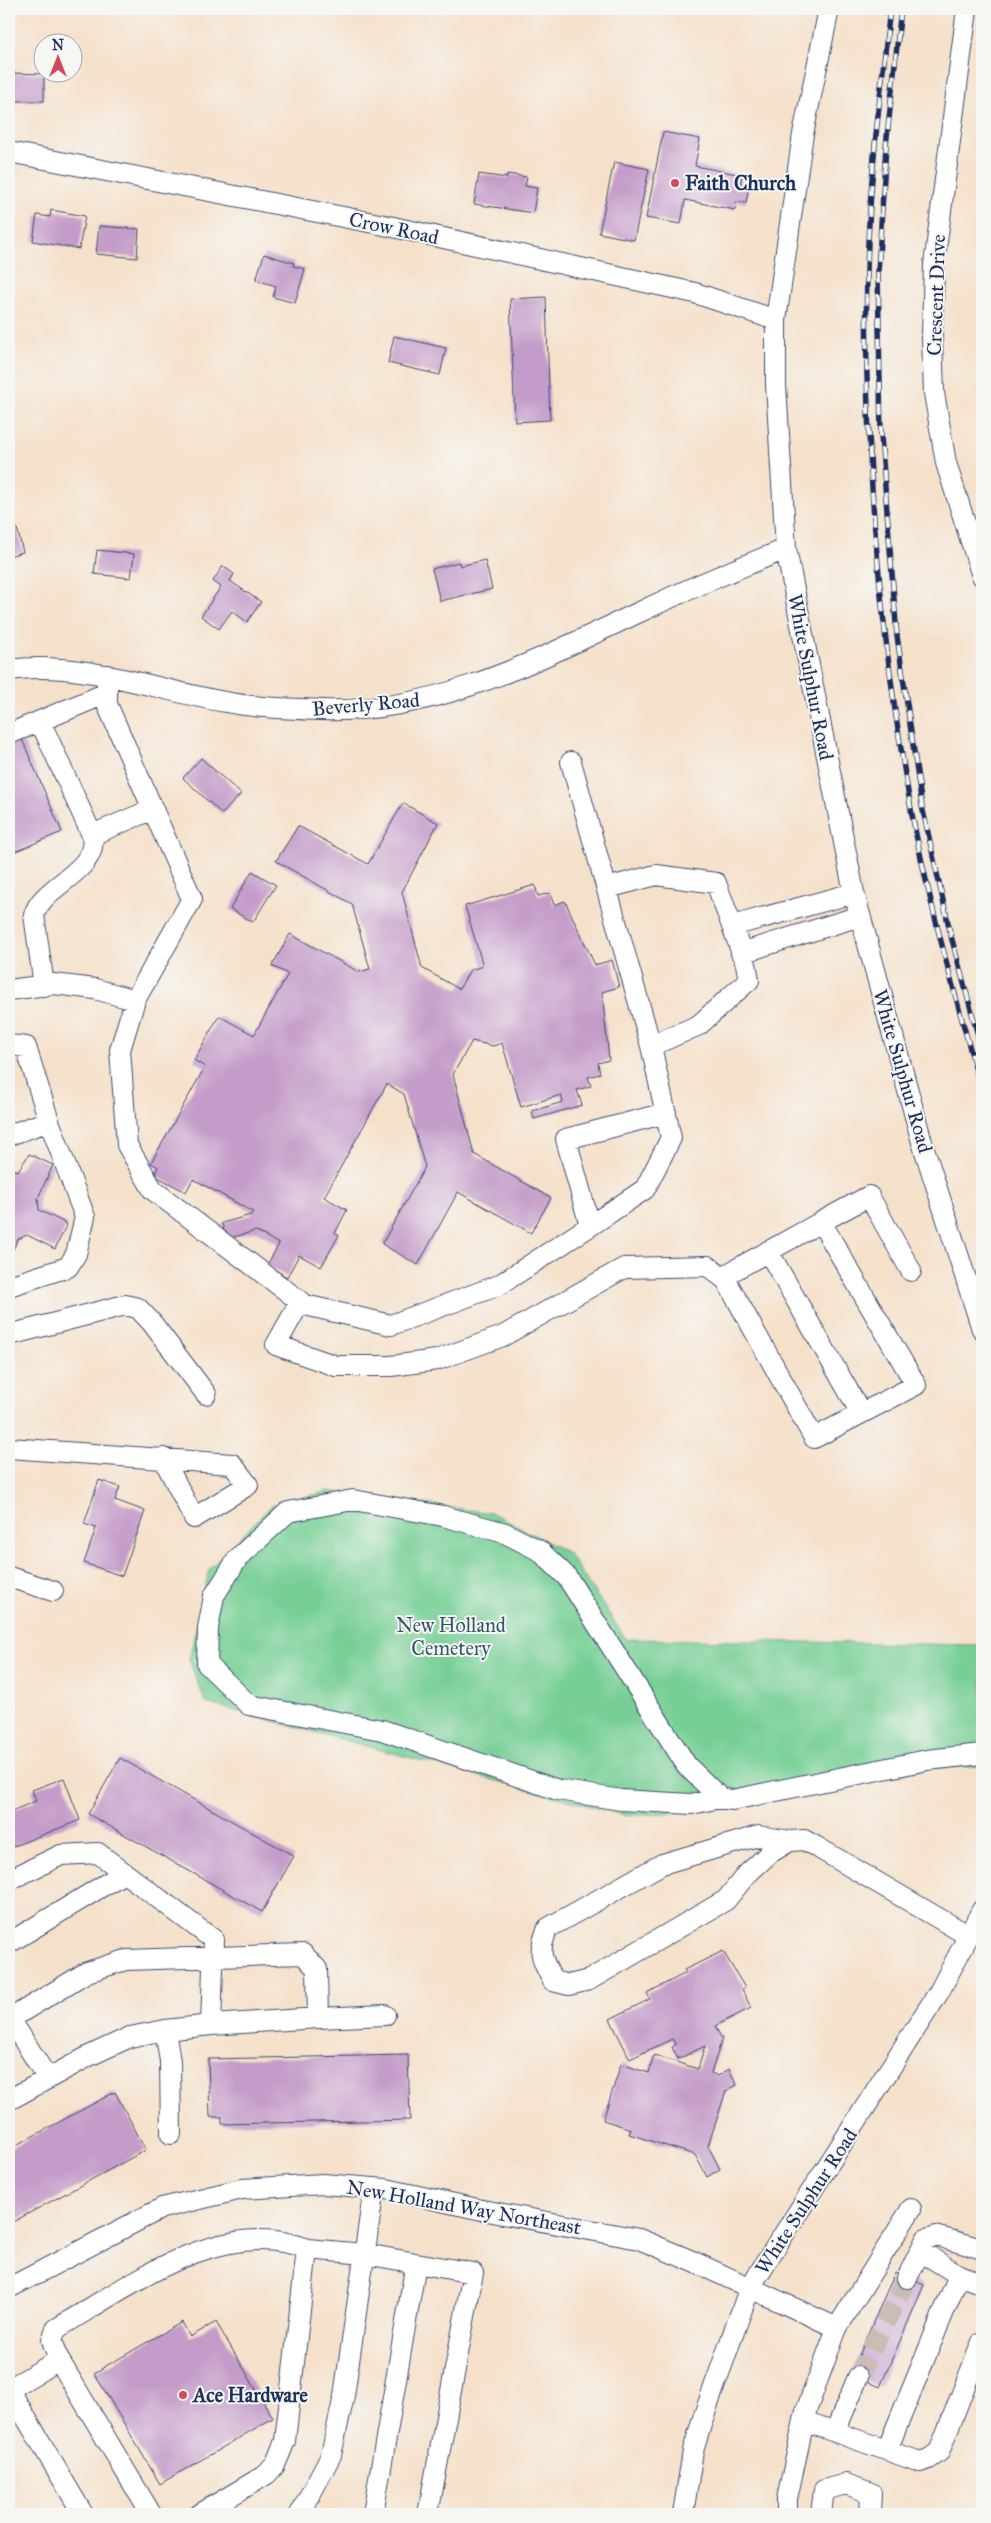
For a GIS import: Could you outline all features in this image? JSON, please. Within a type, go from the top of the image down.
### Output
[{"type":"street","name":"White Sulphur Road","points":[[829,9],[803,134],[776,320],[776,385],[786,549],[854,893],[922,1142],[982,1329]]},
{"type":"street","name":"Crescent Drive","points":[[966,9],[934,265],[934,393],[946,463],[982,576]]},
{"type":"street","name":"Crow Road","points":[[9,152],[433,235],[695,293],[776,320]]},
{"type":"street","name":"Beverly Road","points":[[9,670],[24,668],[59,669],[107,684],[280,708],[326,710],[373,708],[425,700],[538,660],[690,588],[786,549]]},
{"type":"street","points":[[9,734],[40,721],[107,684],[107,704],[192,899],[135,1000],[120,1050],[127,1145],[153,1190],[305,1305],[391,1325],[499,1285],[590,1226],[645,1189],[671,1138],[652,1046],[571,762]]},
{"type":"street","points":[[40,721],[92,835],[92,849],[84,863],[38,904],[34,915],[44,986]]},
{"type":"street","points":[[92,835],[153,809]]},
{"type":"street","points":[[607,888],[656,875],[716,883],[749,980],[699,1026],[652,1046]]},
{"type":"street","points":[[732,926],[854,893]]},
{"type":"street","points":[[741,953],[860,916]]},
{"type":"street","points":[[9,990],[54,984],[95,989],[135,1000]]},
{"type":"street","points":[[9,1045],[26,1046],[49,1121],[85,1217],[76,1254],[68,1267],[9,1286]]},
{"type":"street","points":[[590,1226],[566,1139],[666,1113]]},
{"type":"street","points":[[9,1136],[49,1121]]},
{"type":"street","points":[[722,1277],[869,1196],[911,1271]]},
{"type":"street","points":[[300,1302],[276,1345],[336,1366],[392,1366],[437,1360],[502,1336],[624,1268],[708,1266],[726,1280],[814,1438],[916,1385],[821,1222]]},
{"type":"street","points":[[768,1251],[862,1413]]},
{"type":"street","points":[[9,1335],[125,1305],[138,1308],[152,1322],[206,1394]]},
{"type":"street","points":[[9,1448],[164,1458]]},
{"type":"street","points":[[720,1798],[687,1766],[567,1577],[540,1551],[505,1533],[442,1516],[353,1500],[288,1512],[238,1558],[214,1596],[208,1628],[207,1664],[249,1705],[382,1730],[558,1790],[621,1800],[691,1804],[720,1798],[732,1800],[927,1760],[982,1754]]},
{"type":"street","points":[[9,1577],[54,1591]]},
{"type":"street","points":[[790,1841],[770,1853],[746,1875],[726,1900],[589,1980],[569,1985],[553,1981],[543,1963],[540,1946],[548,1928],[662,1864],[758,1836],[790,1841],[804,1840],[969,1936]]},
{"type":"street","points":[[9,1880],[61,1855],[98,1853],[214,1940],[210,2026]]},
{"type":"street","points":[[9,1943],[124,1873]]},
{"type":"street","name":"White Sulphur Road","points":[[683,2514],[693,2451],[750,2288],[939,1992],[982,1910]]},
{"type":"street","points":[[48,2079],[10,2018],[86,1972],[126,1960],[214,1955],[303,1954],[317,1969],[318,2018]]},
{"type":"street","points":[[9,2100],[130,2037],[164,2030],[210,2026],[385,2015]]},
{"type":"street","points":[[164,2030],[170,2062],[171,2134]]},
{"type":"street","name":"New Holland Way Northeast","points":[[9,2288],[162,2208],[242,2189],[323,2184],[374,2188],[639,2239],[837,2328]]},
{"type":"street","points":[[300,2514],[331,2456],[344,2396],[374,2188]]},
{"type":"street","points":[[787,2514],[787,2500],[804,2421],[837,2328],[912,2209]]},
{"type":"street","points":[[908,2278],[926,2239],[936,2236],[982,2249]]},
{"type":"street","points":[[151,2514],[59,2360],[52,2340],[56,2329],[175,2260],[215,2247],[256,2238],[292,2242],[307,2249],[365,2254],[473,2272],[428,2514]]},
{"type":"street","points":[[200,2514],[267,2474],[281,2454],[285,2441],[307,2249]]},
{"type":"street","points":[[920,2251],[958,2275],[982,2284]]},
{"type":"street","points":[[373,2514],[416,2263]]},
{"type":"street","points":[[887,2450],[958,2275]]},
{"type":"street","points":[[804,2421],[920,2462],[929,2459],[939,2452],[982,2342]]},
{"type":"street","points":[[59,2360],[9,2389],[83,2514]]},
{"type":"street","points":[[835,2432],[858,2377]]},
{"type":"street","points":[[821,2514],[824,2490],[846,2484],[871,2493],[870,2514]]},
{"type":"green space","name":"New Holland Cemetery","points":[[328,1491],[492,1513],[568,1553],[626,1639],[982,1645],[982,1766],[929,1768],[738,1807],[628,1816],[206,1703],[189,1660],[209,1569],[271,1506]]},
{"type":"building","points":[[9,73],[32,74],[32,82],[44,82],[44,101],[9,101]]},
{"type":"building","points":[[663,132],[700,139],[695,166],[742,175],[740,185],[749,186],[746,203],[736,202],[735,210],[685,200],[681,224],[646,218]]},
{"type":"building","points":[[614,162],[649,169],[634,240],[599,233]]},
{"type":"building","points":[[479,174],[507,178],[507,174],[527,177],[525,186],[537,188],[533,213],[474,204]]},
{"type":"building","points":[[51,210],[85,216],[79,249],[33,241],[37,215],[50,217]]},
{"type":"building","points":[[99,226],[139,229],[137,258],[96,254]]},
{"type":"building","points":[[264,254],[294,263],[293,266],[305,269],[295,303],[273,297],[276,286],[256,280]]},
{"type":"building","points":[[546,297],[550,420],[515,422],[510,299]]},
{"type":"building","points":[[394,336],[446,348],[440,375],[388,363]]},
{"type":"building","points":[[17,528],[23,552],[9,556],[9,530]]},
{"type":"building","points":[[97,550],[134,554],[131,578],[94,574]]},
{"type":"building","points":[[485,560],[492,589],[440,601],[432,569],[459,562],[460,566]]},
{"type":"building","points":[[223,566],[234,574],[230,581],[261,602],[247,622],[232,611],[219,629],[201,616],[221,587],[213,581]]},
{"type":"building","points":[[21,737],[62,832],[9,854],[9,743]]},
{"type":"building","points":[[201,758],[241,794],[222,814],[183,778]]},
{"type":"building","points":[[403,803],[438,823],[402,892],[422,968],[459,989],[470,970],[483,966],[465,906],[535,885],[538,896],[550,893],[554,905],[565,901],[595,965],[612,960],[619,987],[602,992],[609,1060],[598,1063],[600,1074],[588,1077],[591,1086],[577,1090],[582,1105],[534,1119],[532,1111],[563,1102],[561,1095],[521,1107],[502,1043],[493,1046],[472,1041],[453,1074],[474,1154],[551,1198],[531,1233],[458,1192],[418,1265],[382,1244],[425,1167],[404,1094],[387,1084],[324,1197],[347,1210],[335,1233],[339,1235],[321,1267],[299,1255],[287,1277],[267,1265],[279,1244],[256,1231],[226,1239],[222,1223],[251,1215],[253,1212],[193,1179],[186,1192],[154,1175],[158,1167],[151,1163],[205,1067],[194,1060],[219,1016],[254,1035],[288,974],[272,966],[290,934],[359,972],[370,969],[352,904],[276,861],[298,826],[368,864]]},
{"type":"building","points":[[252,871],[276,885],[253,922],[230,909]]},
{"type":"building","points":[[29,1154],[53,1165],[38,1198],[39,1210],[67,1224],[55,1249],[27,1235],[18,1239],[9,1258],[9,1169],[18,1171]]},
{"type":"building","points":[[99,1480],[120,1487],[115,1500],[145,1511],[122,1576],[84,1563],[96,1528],[84,1524]]},
{"type":"building","points":[[120,1758],[294,1856],[262,1912],[88,1814]]},
{"type":"building","points":[[64,1778],[80,1820],[9,1848],[9,1812],[36,1801],[32,1790]]},
{"type":"building","points":[[723,1951],[745,1988],[742,1990],[751,2008],[715,2026],[722,2039],[711,2073],[718,2076],[729,2069],[737,2085],[726,2091],[708,2146],[720,2169],[707,2177],[695,2155],[629,2134],[631,2129],[603,2120],[621,2064],[649,2073],[654,2055],[698,2069],[705,2046],[678,2059],[672,2047],[676,2045],[672,2039],[630,2059],[610,2019],[650,1999],[647,1993],[686,1973],[684,1970]]},
{"type":"building","points":[[408,2055],[410,2120],[222,2124],[222,2117],[210,2117],[208,2059]]},
{"type":"building","points":[[115,2092],[146,2150],[9,2224],[9,2149]]},
{"type":"building","points":[[895,2272],[924,2285],[880,2387],[851,2374]]},
{"type":"building","name":"Ace Hardware","points":[[182,2322],[190,2337],[216,2322],[273,2418],[160,2484],[94,2373]]},
{"type":"tunnel","points":[[858,2377],[907,2278]]},
{"type":"railway","points":[[890,9],[873,173],[867,272],[868,405],[876,541],[890,677],[911,809],[935,916],[982,1092]]},
{"type":"railway","points":[[901,9],[886,146],[878,272],[881,436],[897,636],[922,806],[951,936],[982,1050]]},
{"type":"place","name":"Faith Church","points":[[675,183]]},
{"type":"place","name":"Ace Hardware","points":[[183,2395]]}]
